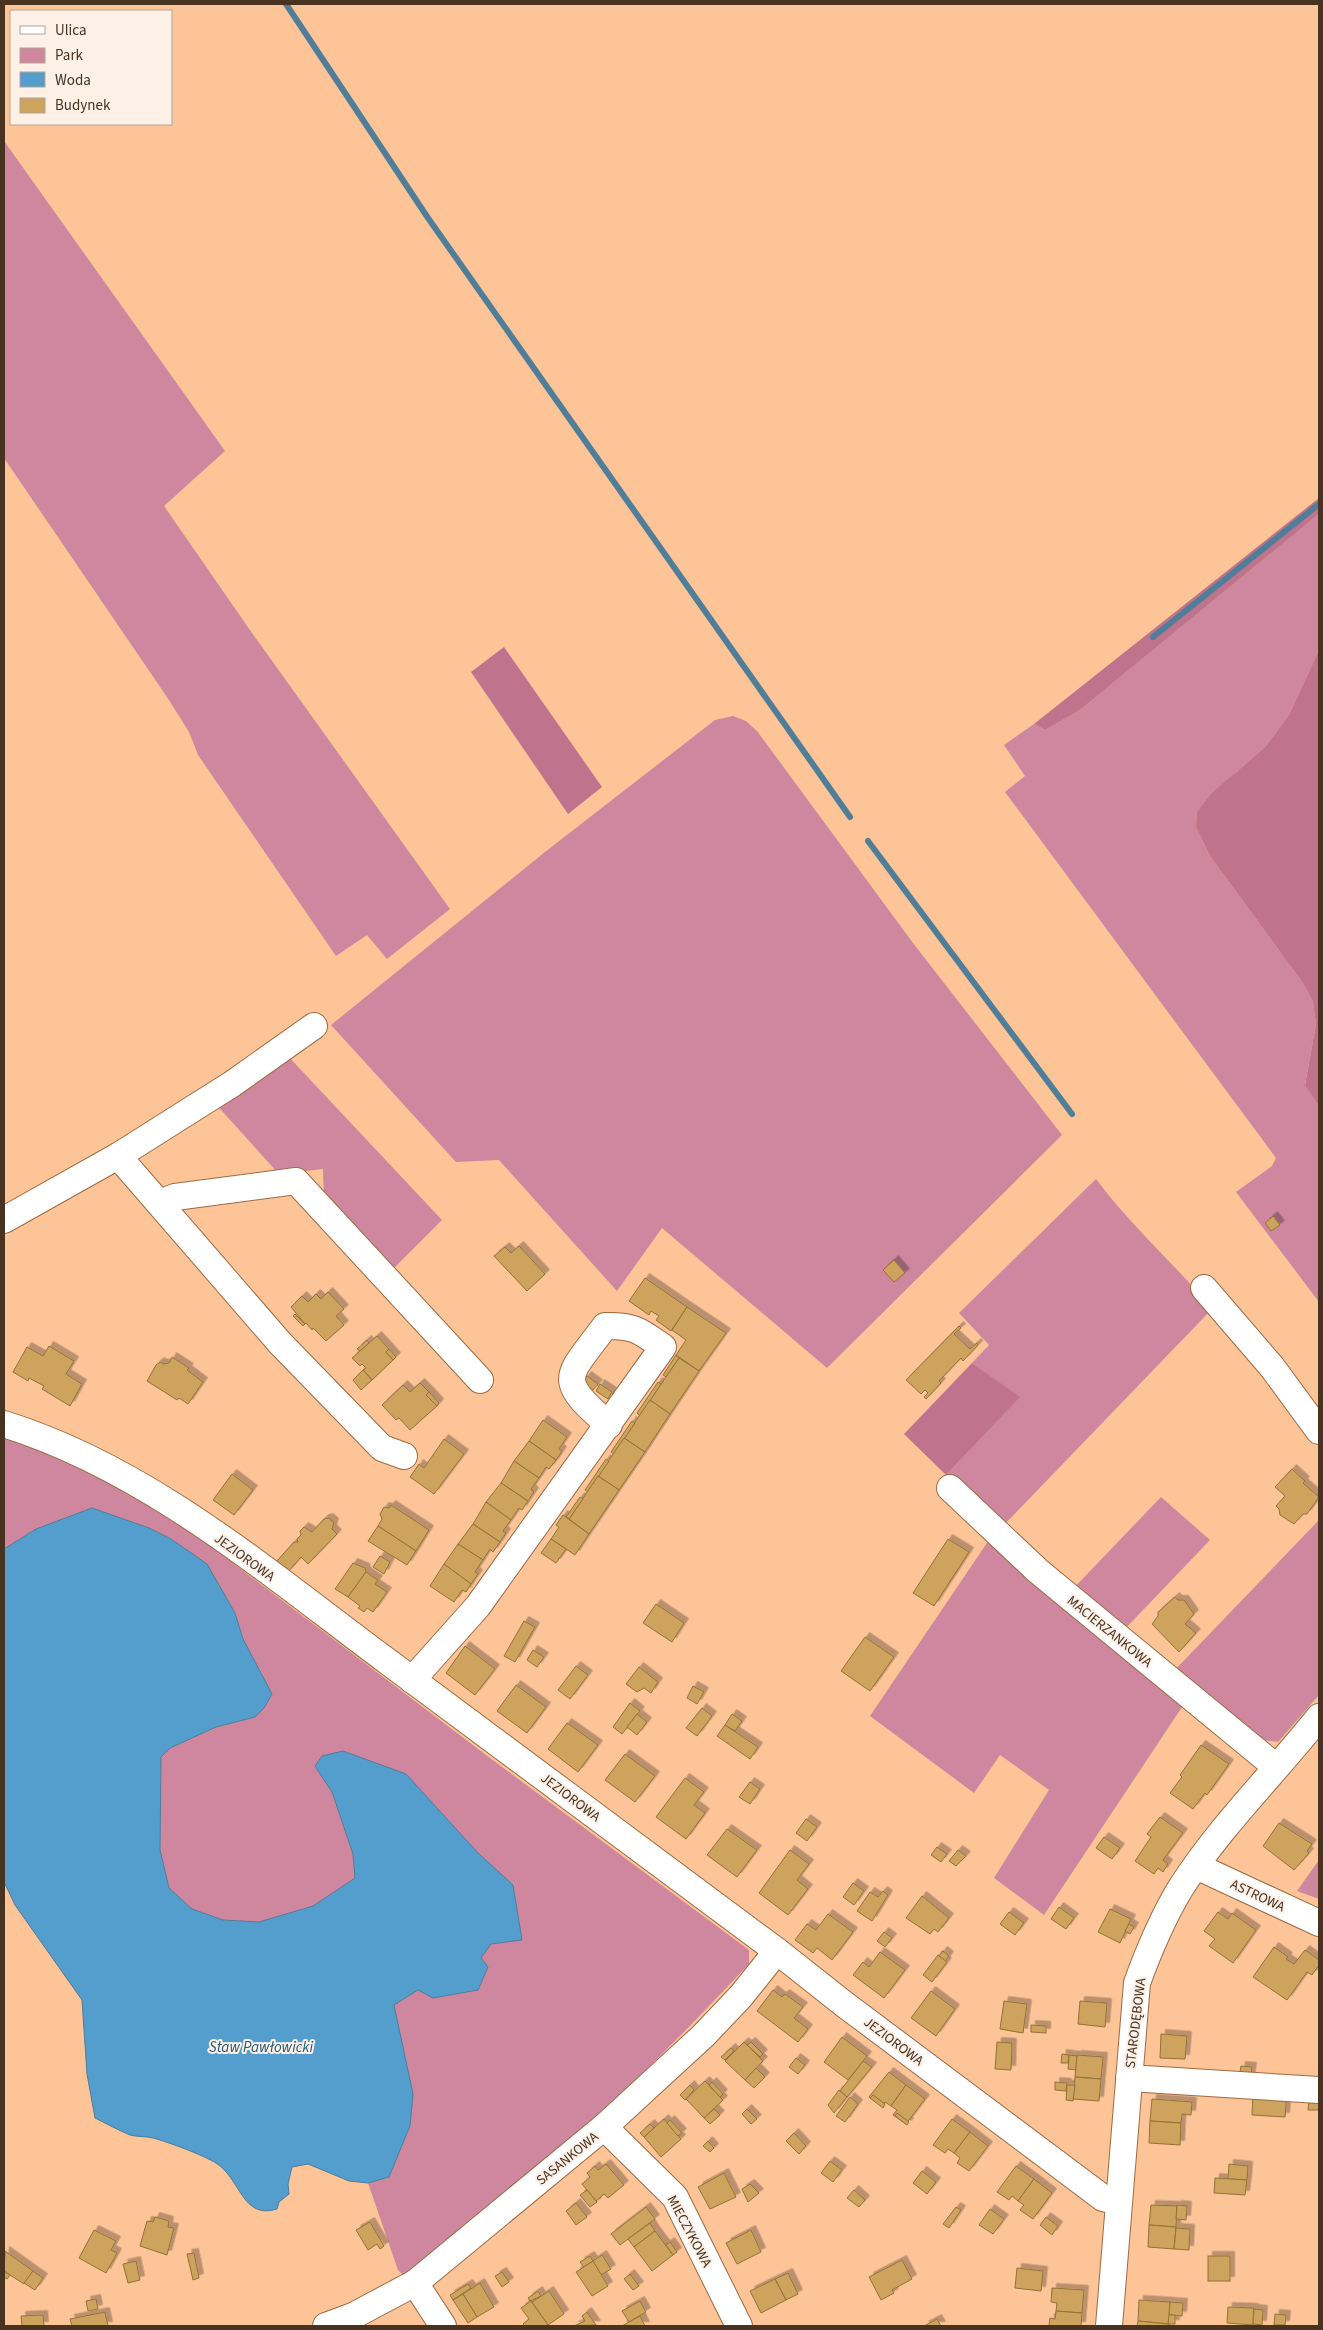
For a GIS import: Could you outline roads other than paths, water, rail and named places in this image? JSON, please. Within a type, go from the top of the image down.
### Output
[{"type":"street","points":[[4,1220],[118,1156],[232,1084],[314,1026]]},
{"type":"street","points":[[118,1156],[280,1343],[382,1448],[404,1456]]},
{"type":"street","points":[[159,1203],[175,1197],[296,1181],[480,1380]]},
{"type":"street","points":[[1204,1288],[1272,1367],[1319,1431]]},
{"type":"street","name":"JEZIOROWA","points":[[4,1424],[58,1444],[150,1490],[243,1554],[777,1951],[844,2004],[1103,2198],[1118,2202]]},
{"type":"street","points":[[412,1680],[478,1606],[609,1425]]},
{"type":"street","name":"MACIERZANKOWA","points":[[950,1488],[1038,1571],[1276,1767]]},
{"type":"street","name":"STARODĘBOWA","points":[[1109,2326],[1137,1983],[1151,1944],[1180,1890],[1196,1866],[1226,1826],[1319,1717]]},
{"type":"street","name":"ASTROWA","points":[[1196,1866],[1319,1923]]},
{"type":"street","name":"SASANKOWA","points":[[326,2326],[353,2316],[415,2282],[604,2127],[704,2036],[777,1951]]},
{"type":"street","points":[[1129,2078],[1319,2090]]},
{"type":"street","name":"MIECZYKOWA","points":[[604,2127],[675,2197],[739,2326]]},
{"type":"street","points":[[415,2282],[443,2326]]},
{"type":"water","name":"Staw Pawłowicki","points":[[92,1508],[149,1528],[171,1539],[207,1564],[235,1613],[243,1639],[272,1694],[264,1708],[255,1717],[216,1727],[170,1748],[161,1757],[160,1850],[169,1888],[192,1909],[223,1920],[259,1922],[313,1906],[355,1878],[353,1854],[332,1792],[315,1766],[322,1756],[343,1751],[406,1774],[478,1853],[513,1885],[522,1940],[491,1944],[481,1958],[488,1967],[478,1990],[433,1998],[418,1990],[394,2005],[413,2094],[410,2126],[389,2177],[368,2183],[349,2181],[308,2164],[292,2167],[288,2184],[289,2194],[279,2202],[277,2209],[265,2211],[256,2209],[249,2203],[231,2178],[216,2163],[185,2149],[150,2137],[130,2135],[95,2118],[87,2074],[82,2000],[15,1905],[4,1882],[4,1549],[36,1529]]},
{"type":"waterway","points":[[286,4],[428,218],[850,817]]},
{"type":"waterway","points":[[1153,637],[1319,504]]},
{"type":"waterway","points":[[868,841],[1072,1114]]}]
